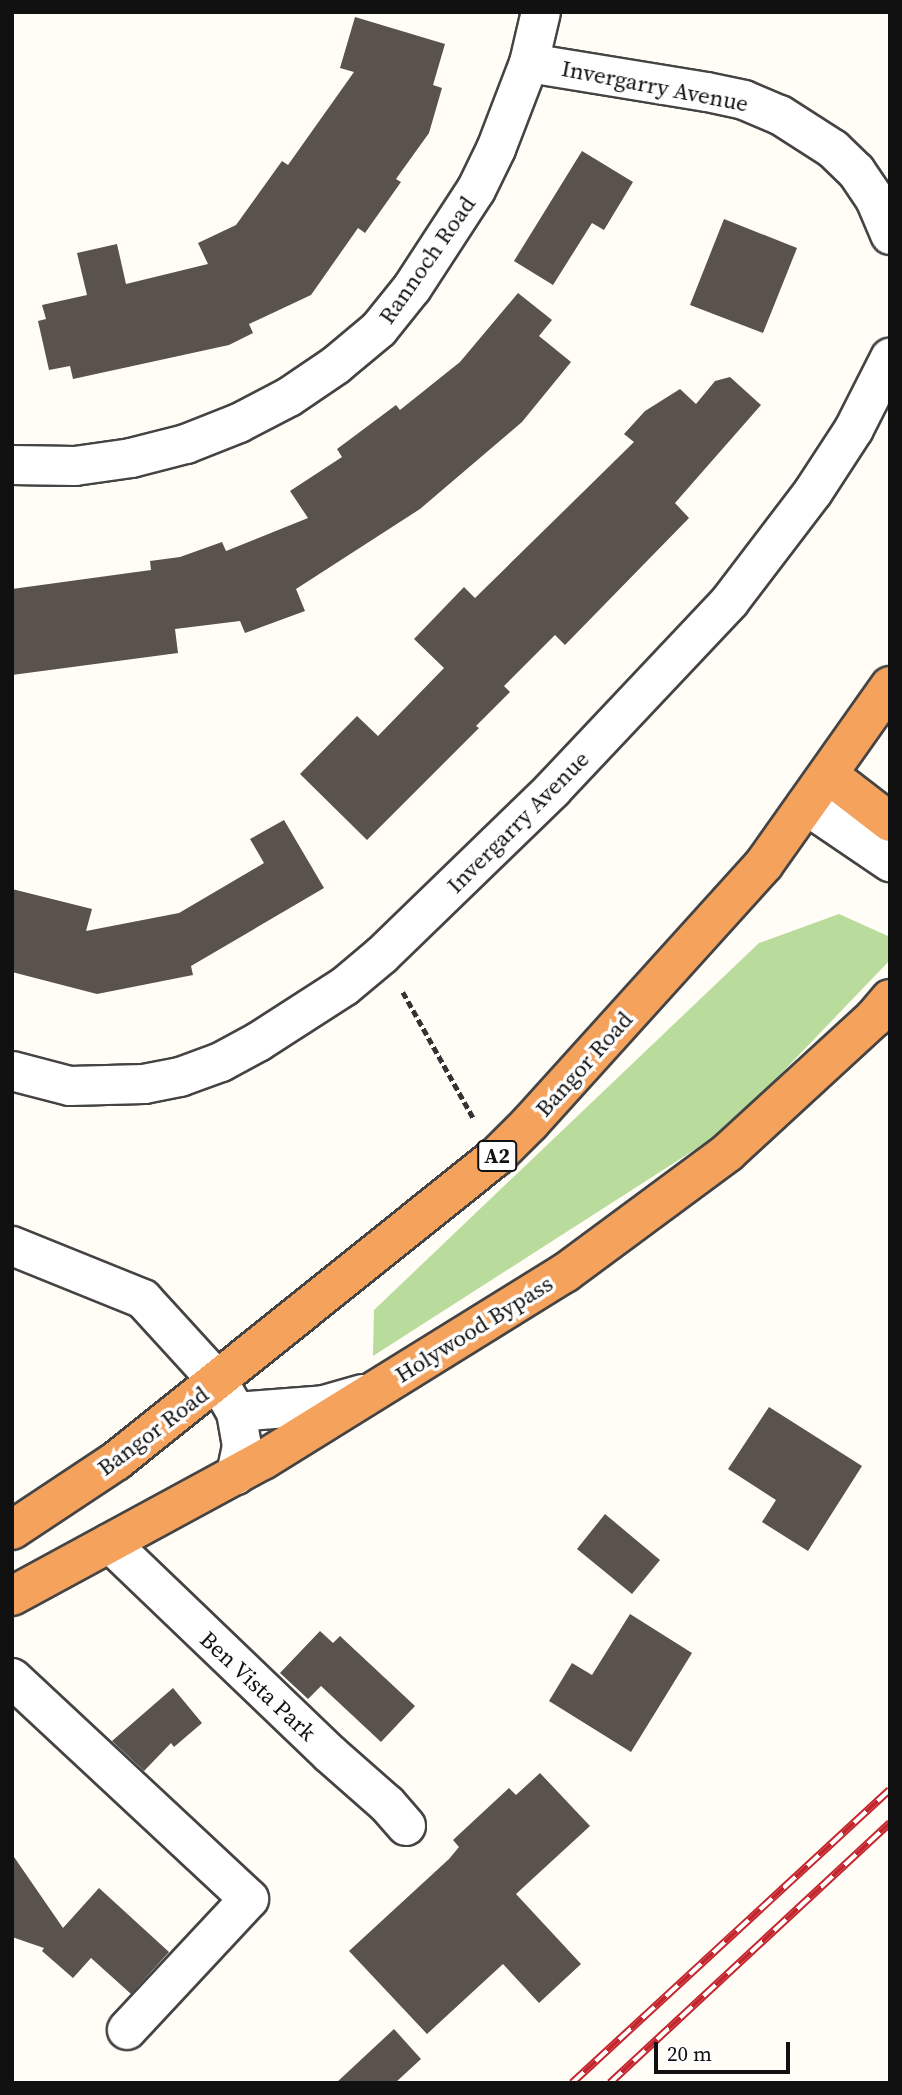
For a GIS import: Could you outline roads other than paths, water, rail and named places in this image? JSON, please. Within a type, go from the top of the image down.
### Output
[{"type":"highway","name":"Bangor Road","points":[[12,1530],[116,1461],[227,1397],[496,1157],[530,1123],[764,864],[890,686]]},
{"type":"highway","points":[[829,775],[890,822]]},
{"type":"highway","name":"Holywood Bypass","points":[[12,1596],[236,1475],[565,1273],[727,1153],[874,1018],[890,999]]},
{"type":"street","name":"Rannoch Road","points":[[12,465],[75,466],[131,458],[186,443],[239,423],[279,402],[336,365],[379,329],[449,234],[476,190],[496,149],[529,63],[541,12]]},
{"type":"street","name":"Invergarry Avenue","points":[[529,63],[708,92],[744,100],[780,115],[824,143],[856,171],[875,199],[890,235]]},
{"type":"street","name":"Invergarry Avenue","points":[[12,1072],[70,1086],[107,1087],[180,1077],[220,1062],[258,1042],[345,986],[382,955],[553,789],[730,601],[820,481],[876,391],[890,358]]},
{"type":"street","points":[[806,805],[890,862]]},
{"type":"street","points":[[12,1246],[143,1299],[227,1397],[242,1446],[236,1475]]},
{"type":"street","points":[[227,1397],[324,1405],[374,1391]]},
{"type":"street","name":"Ben Vista Park","points":[[110,1543],[330,1754],[387,1804],[406,1826]]},
{"type":"street","points":[[12,1678],[249,1899],[127,2030]]},
{"type":"railway","points":[[572,2083],[890,1790]]},
{"type":"railway","points":[[610,2083],[890,1823]]}]
